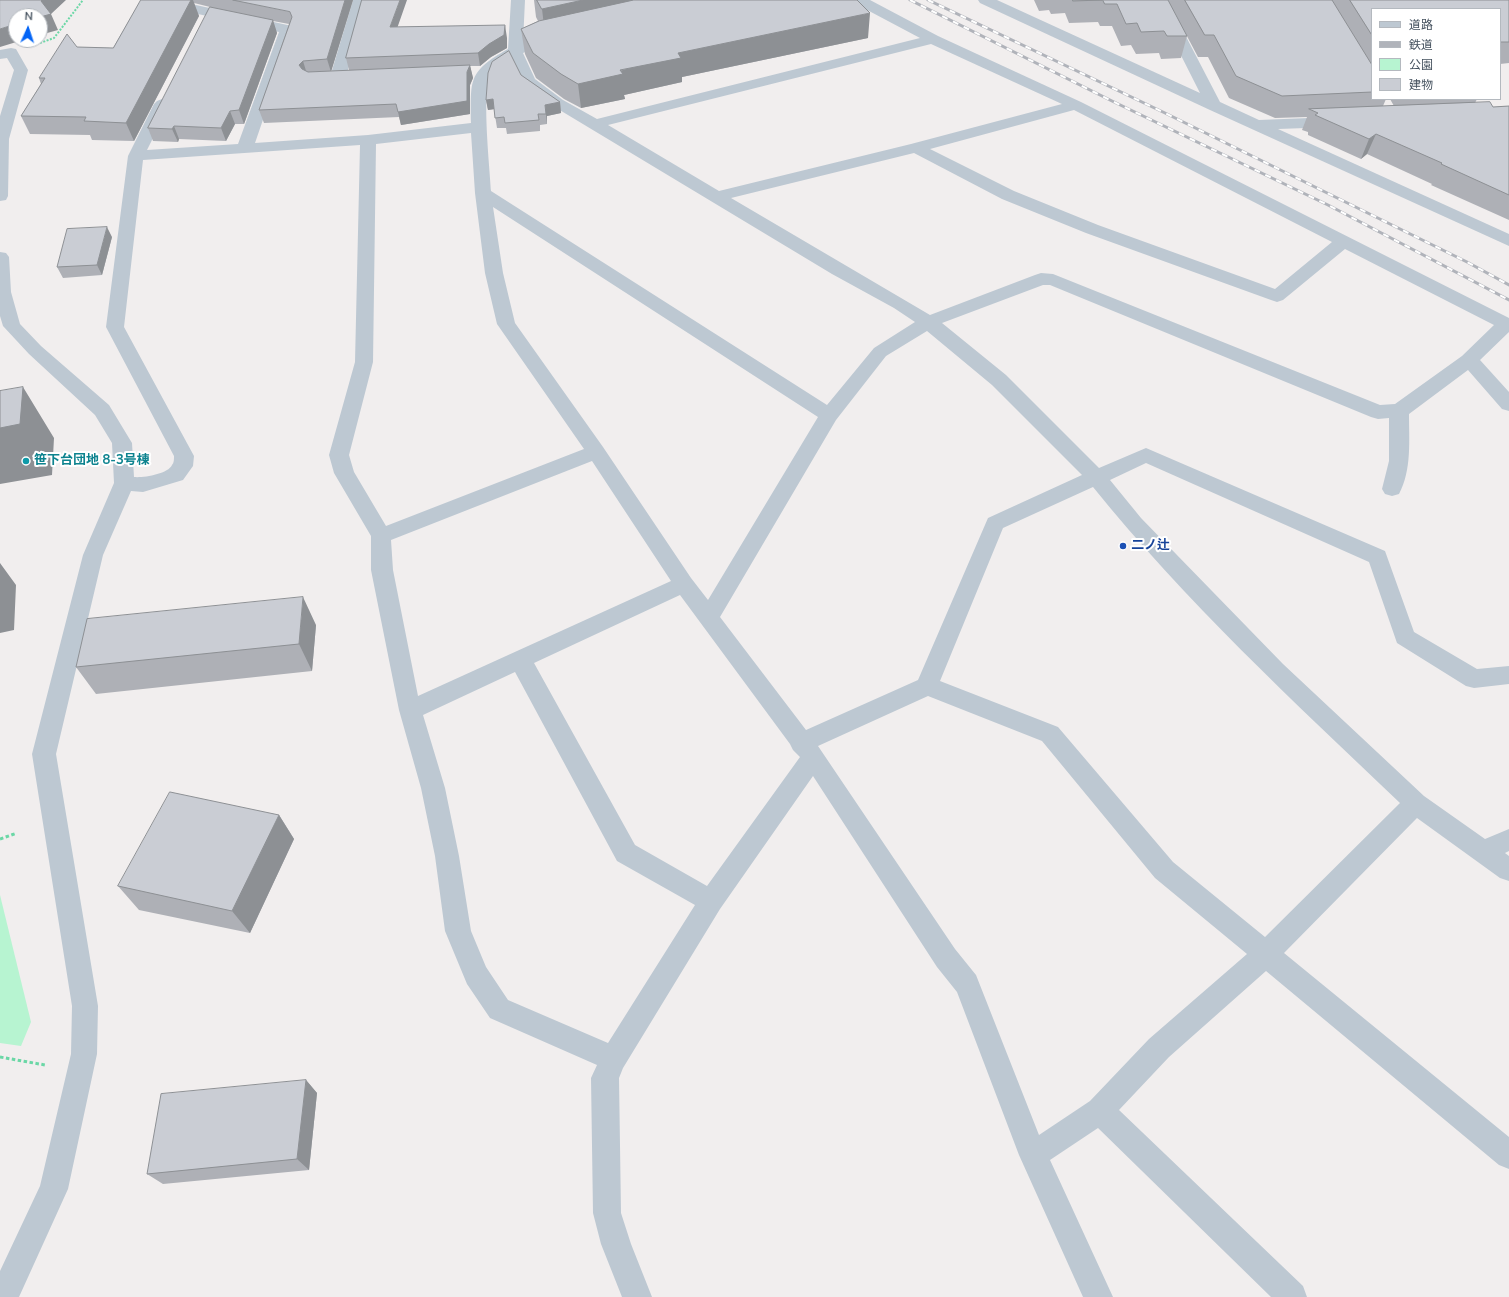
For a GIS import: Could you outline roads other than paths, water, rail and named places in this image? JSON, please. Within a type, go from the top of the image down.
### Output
[{"type":"street","points":[[153,0],[206,19],[287,29],[245,148]]},
{"type":"street","points":[[353,77],[331,78],[360,0]]},
{"type":"street","points":[[518,0],[515,51],[529,81],[558,103],[928,322],[999,380],[1097,478],[1134,523],[1275,670],[1416,803],[1509,870]]},
{"type":"street","points":[[709,617],[829,415],[880,352],[928,322],[1041,279],[1053,280],[1378,412],[1399,411],[1469,360],[1508,324],[1076,105],[933,39],[859,0]]},
{"type":"street","points":[[985,0],[1509,241]]},
{"type":"street","points":[[1160,0],[1215,107]]},
{"type":"street","points":[[567,34],[537,41],[477,71],[479,85],[479,127],[483,193],[494,273],[506,324],[596,452],[684,584],[807,750],[946,958],[967,984],[1033,1155],[1098,1297]]},
{"type":"street","points":[[595,124],[933,39]]},
{"type":"street","points":[[0,196],[1,139],[21,70],[5,54]]},
{"type":"street","points":[[124,483],[143,485],[176,475],[183,466],[184,456],[115,327],[136,156],[168,93]]},
{"type":"street","points":[[716,197],[916,148],[1076,105]]},
{"type":"street","points":[[1254,125],[1348,121]]},
{"type":"street","points":[[136,156],[368,140],[479,127]]},
{"type":"street","points":[[368,140],[364,362],[339,455],[344,473],[356,491],[381,536],[382,570],[410,710],[433,788],[447,856],[458,931],[476,975],[499,1009],[613,1059]]},
{"type":"street","points":[[916,148],[1008,195],[1092,229],[1277,296],[1344,241]]},
{"type":"street","points":[[483,193],[829,415]]},
{"type":"street","points":[[0,258],[2,292],[12,326],[35,350],[102,410],[122,443],[124,483],[92,555],[44,754],[85,1006],[84,1054],[54,1189],[3,1297]]},
{"type":"street","points":[[1469,360],[1509,404]]},
{"type":"street","points":[[1392,490],[1398,461],[1399,411]]},
{"type":"street","points":[[381,536],[596,452]]},
{"type":"street","points":[[637,1297],[616,1244],[607,1213],[605,1078],[613,1059],[807,750],[927,686],[995,523],[1146,455],[1378,556],[1405,637],[1474,679],[1509,675]]},
{"type":"street","points":[[410,710],[684,584]]},
{"type":"street","points":[[520,659],[626,853],[711,901]]},
{"type":"street","points":[[927,686],[1050,734],[1164,870],[1509,1155]]},
{"type":"street","points":[[1033,1155],[1100,1111],[1159,1048],[1266,954],[1416,803]]},
{"type":"street","points":[[1483,851],[1509,840]]},
{"type":"street","points":[[1100,1111],[1292,1297]]},
{"type":"railway","points":[[910,0],[1112,101],[1328,205],[1509,300]]},
{"type":"railway","points":[[928,0],[1165,113],[1467,262],[1509,285]]},
{"type":"place","name":"笹下台団地 8-3号棟","points":[[26,461]]},
{"type":"place","name":"二ノ辻","points":[[1123,546]]}]
